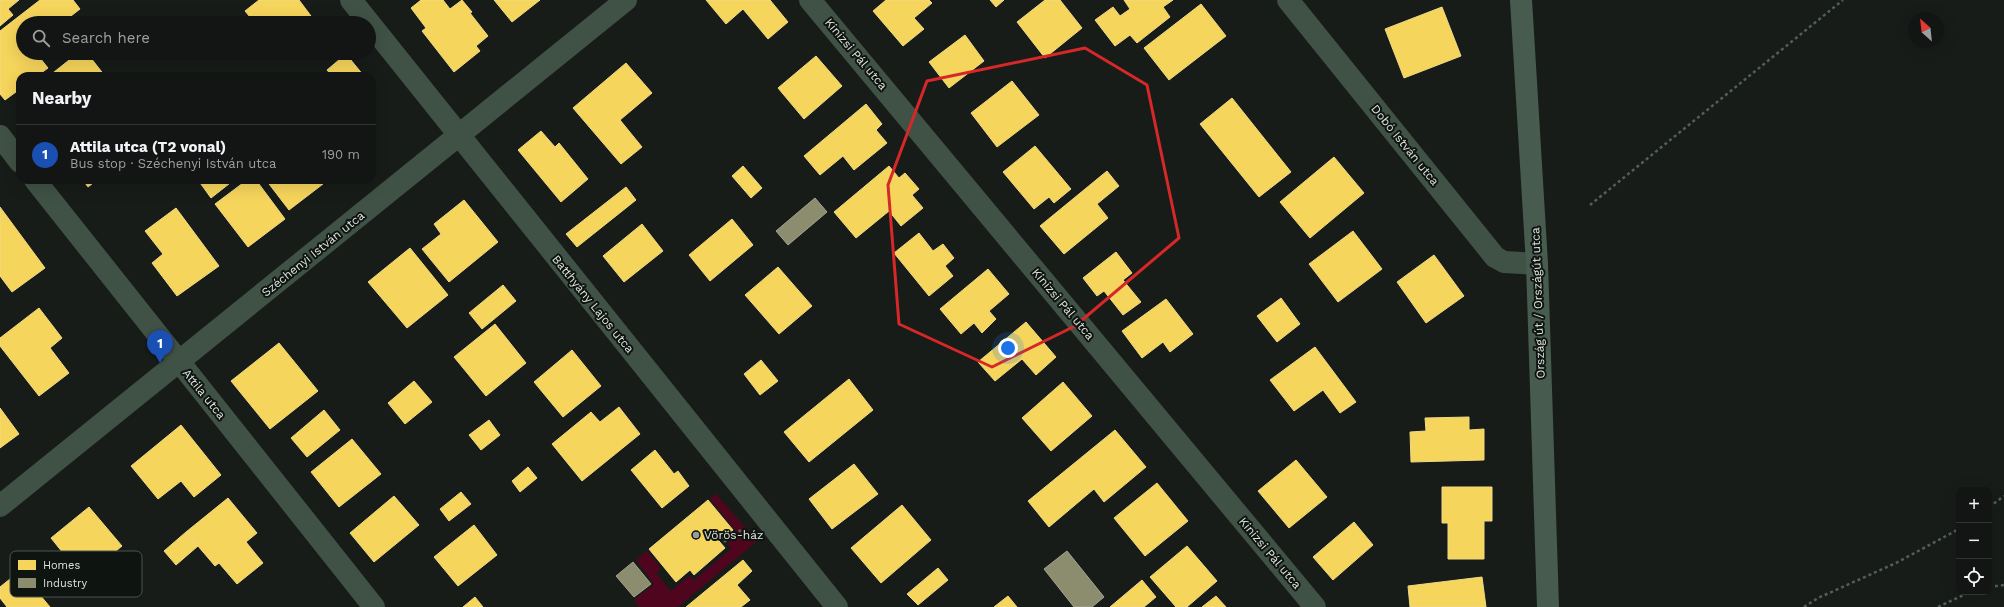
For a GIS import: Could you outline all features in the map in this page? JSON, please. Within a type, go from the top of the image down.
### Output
[{"type":"main road","name":"Ország út / Országút utca","points":[[1521,0],[1537,264],[1548,607]]},
{"type":"street","name":"Batthyány Lajos utca","points":[[351,0],[364,16]]},
{"type":"street","name":"Széchenyi István utca","points":[[0,506],[626,0]]},
{"type":"street","name":"Kinizsi Pál utca","points":[[810,0],[1315,607]]},
{"type":"street","name":"Dobó István utca","points":[[1288,0],[1495,257],[1504,262],[1537,264]]},
{"type":"street","name":"Batthyány Lajos utca","points":[[376,31],[837,607]]},
{"type":"street","points":[[0,136],[16,157]]},
{"type":"street","name":"Attila utca","points":[[37,184],[374,607]]},
{"type":"path","points":[[1590,204],[1843,0]]},
{"type":"path","points":[[1992,505],[2004,496]]},
{"type":"path","points":[[1804,607],[1818,598],[1896,563],[1956,531]]},
{"type":"path","points":[[1992,587],[2004,585]]},
{"type":"path","points":[[1938,607],[1964,595]]},
{"type":"highlighted area","points":[[1085,48],[1147,85],[1179,238],[1075,326],[992,367],[899,324],[888,185],[927,81]]},
{"type":"shaded area","points":[[716,494],[757,541],[678,607],[639,607],[634,600],[654,584],[636,560],[647,551],[661,568],[656,573],[671,591],[689,576],[694,580],[731,549],[728,543],[738,534],[710,499]]},
{"type":"building: Homes","points":[[0,0],[19,0],[8,9],[13,15],[0,26]]},
{"type":"building: Homes","points":[[40,0],[73,0],[80,9],[71,16],[19,16]]},
{"type":"building: Homes","points":[[259,0],[299,0],[311,16],[249,16],[245,11]]},
{"type":"building: Homes","points":[[421,0],[443,0],[450,9],[462,0],[488,36],[476,46],[480,51],[454,72],[422,31],[426,28],[411,8]]},
{"type":"building: Homes","points":[[494,0],[540,0],[512,22]]},
{"type":"building: Homes","points":[[706,0],[770,0],[788,22],[768,39],[743,9],[726,24]]},
{"type":"building: Homes","points":[[886,0],[929,0],[932,3],[914,18],[924,29],[903,46],[873,11]]},
{"type":"building: Homes","points":[[990,0],[1004,0],[996,7]]},
{"type":"building: Homes","points":[[1045,0],[1060,0],[1082,28],[1045,58],[1017,22]]},
{"type":"building: Homes","points":[[1124,0],[1173,0],[1163,7],[1170,17],[1137,43],[1130,35],[1115,46],[1095,20],[1113,7],[1120,16],[1130,9]]},
{"type":"building: Homes","points":[[1201,4],[1226,36],[1169,80],[1144,48]]},
{"type":"building: Homes","points":[[1442,7],[1461,56],[1404,78],[1385,29]]},
{"type":"building: Homes","points":[[16,19],[16,60],[42,60],[48,68],[42,72],[16,72],[16,92],[5,100],[0,94],[0,31]]},
{"type":"building: Homes","points":[[965,35],[984,61],[949,88],[929,62]]},
{"type":"building: Homes","points":[[816,56],[842,86],[804,119],[778,88]]},
{"type":"building: Homes","points":[[69,60],[92,60],[102,72],[54,72]]},
{"type":"building: Homes","points":[[339,60],[351,60],[361,72],[329,72],[327,70]]},
{"type":"building: Homes","points":[[626,63],[652,93],[620,120],[642,147],[621,164],[573,108]]},
{"type":"building: Homes","points":[[1012,81],[1039,115],[997,147],[971,113]]},
{"type":"building: Homes","points":[[1232,98],[1291,172],[1259,197],[1200,124]]},
{"type":"building: Homes","points":[[866,104],[882,124],[876,130],[887,143],[854,170],[843,156],[820,175],[804,156]]},
{"type":"building: Homes","points":[[541,131],[555,147],[559,143],[588,179],[561,202],[518,150]]},
{"type":"building: Homes","points":[[1035,146],[1071,189],[1054,203],[1049,197],[1034,209],[1003,172]]},
{"type":"building: Homes","points":[[1334,157],[1364,193],[1310,238],[1280,202]]},
{"type":"building: Homes","points":[[743,166],[762,188],[751,198],[732,176]]},
{"type":"building: Homes","points":[[889,166],[899,178],[905,173],[919,189],[912,195],[923,208],[901,226],[889,211],[856,238],[834,212]]},
{"type":"building: Homes","points":[[1107,171],[1119,186],[1097,204],[1108,218],[1064,254],[1040,226]]},
{"type":"building: Homes","points":[[201,184],[229,184],[211,198]]},
{"type":"building: Homes","points":[[242,184],[259,184],[285,219],[248,247],[215,204]]},
{"type":"building: Homes","points":[[269,184],[323,184],[289,210]]},
{"type":"building: Homes","points":[[626,187],[636,200],[577,247],[566,234]]},
{"type":"building: Homes","points":[[464,200],[498,242],[449,282],[422,249],[441,234],[434,224]]},
{"type":"building: Homes","points":[[0,207],[45,268],[12,292],[0,276]]},
{"type":"building: Homes","points":[[176,208],[219,266],[177,296],[152,263],[163,254],[145,231]]},
{"type":"building: Homes","points":[[732,219],[753,245],[710,281],[689,255]]},
{"type":"building: Homes","points":[[642,224],[663,251],[624,282],[603,256]]},
{"type":"building: Homes","points":[[1353,231],[1382,269],[1338,302],[1309,264]]},
{"type":"building: Homes","points":[[919,233],[933,251],[943,244],[954,258],[945,266],[953,276],[929,296],[894,253]]},
{"type":"building: Homes","points":[[410,248],[448,295],[407,328],[368,282]]},
{"type":"building: Homes","points":[[1116,252],[1132,273],[1123,280],[1141,302],[1123,315],[1104,291],[1097,296],[1083,278]]},
{"type":"building: Homes","points":[[1434,255],[1464,296],[1426,323],[1397,282]]},
{"type":"building: Homes","points":[[778,267],[812,306],[779,334],[745,295]]},
{"type":"building: Homes","points":[[988,269],[1009,294],[989,311],[996,319],[982,333],[974,323],[961,334],[940,309]]},
{"type":"building: Homes","points":[[503,285],[516,301],[482,329],[469,313]]},
{"type":"building: Homes","points":[[1281,298],[1300,324],[1277,342],[1257,316]]},
{"type":"building: Homes","points":[[1166,299],[1193,334],[1170,352],[1163,342],[1142,358],[1122,331]]},
{"type":"building: Homes","points":[[39,308],[62,338],[50,348],[69,373],[39,396],[0,346],[0,338]]},
{"type":"building: Homes","points":[[1026,322],[1056,357],[1036,375],[1022,359],[995,381],[978,362]]},
{"type":"building: Homes","points":[[495,324],[526,363],[486,396],[454,357]]},
{"type":"building: Homes","points":[[279,343],[318,391],[270,429],[231,381]]},
{"type":"building: Homes","points":[[1315,347],[1356,402],[1340,413],[1323,390],[1294,411],[1270,380]]},
{"type":"building: Homes","points":[[572,350],[601,386],[563,417],[534,382]]},
{"type":"building: Homes","points":[[761,360],[778,381],[760,395],[744,374]]},
{"type":"building: Homes","points":[[849,379],[873,410],[809,462],[784,432]]},
{"type":"building: Homes","points":[[414,381],[432,402],[405,424],[388,403]]},
{"type":"building: Homes","points":[[1063,382],[1092,416],[1051,451],[1022,418]]},
{"type":"building: Homes","points":[[619,407],[640,434],[582,481],[552,444],[591,412],[600,422]]},
{"type":"building: Homes","points":[[0,408],[19,434],[0,448]]},
{"type":"building: Homes","points":[[324,410],[340,430],[307,457],[291,438]]},
{"type":"building: Homes","points":[[1469,417],[1469,430],[1484,429],[1484,460],[1411,462],[1410,432],[1426,431],[1425,418]]},
{"type":"building: Homes","points":[[489,420],[500,435],[481,450],[469,435]]},
{"type":"building: Homes","points":[[181,425],[221,475],[194,497],[181,481],[158,499],[131,466]]},
{"type":"building: Homes","points":[[1115,430],[1146,467],[1104,502],[1094,489],[1049,527],[1028,501]]},
{"type":"building: Homes","points":[[352,439],[381,474],[339,507],[311,472]]},
{"type":"building: Homes","points":[[655,450],[674,474],[678,471],[689,486],[662,508],[631,470]]},
{"type":"building: Homes","points":[[1296,460],[1327,497],[1289,528],[1258,491]]},
{"type":"building: Homes","points":[[854,464],[878,494],[832,529],[809,499]]},
{"type":"building: Homes","points":[[528,467],[537,478],[520,492],[512,481]]},
{"type":"building: Homes","points":[[1157,483],[1188,521],[1145,556],[1114,518]]},
{"type":"building: Homes","points":[[1442,487],[1492,487],[1492,521],[1484,521],[1484,559],[1448,559],[1448,523],[1442,523]]},
{"type":"building: Homes","points":[[461,492],[471,504],[449,521],[440,509]]},
{"type":"building: Homes","points":[[394,496],[419,525],[374,562],[350,533]]},
{"type":"building: Homes","points":[[228,498],[257,533],[246,542],[263,563],[237,584],[219,563],[215,566],[186,532]]},
{"type":"building: Homes","name":"Vörös-ház","points":[[708,500],[733,530],[719,541],[725,548],[694,575],[690,570],[676,582],[649,549]]},
{"type":"building: Homes","points":[[902,505],[931,540],[881,583],[851,548]]},
{"type":"building: Homes","points":[[89,507],[122,546],[116,551],[61,551],[51,538]]},
{"type":"building: Homes","points":[[1354,522],[1373,545],[1333,580],[1313,557]]},
{"type":"building: Homes","points":[[474,525],[497,555],[458,586],[434,557]]},
{"type":"building: Homes","points":[[186,532],[198,546],[176,565],[164,551]]},
{"type":"building: Homes","points":[[1187,546],[1217,581],[1187,607],[1176,607],[1150,577]]},
{"type":"building: Homes","points":[[743,560],[752,571],[737,585],[750,600],[741,607],[686,607]]},
{"type":"building: Homes","points":[[938,568],[948,580],[918,605],[907,594]]},
{"type":"building: Homes","points":[[1482,577],[1486,607],[1410,607],[1408,586]]},
{"type":"building: Homes","points":[[10,579],[10,597],[42,597],[50,607],[7,607],[0,598],[0,587]]},
{"type":"building: Homes","points":[[1142,580],[1156,597],[1144,607],[1110,607]]},
{"type":"building: Homes","points":[[1008,596],[1017,607],[994,607]]},
{"type":"building: Homes","points":[[1216,596],[1226,607],[1202,607]]},
{"type":"building: Homes","points":[[475,597],[483,607],[463,607]]},
{"type":"building: Industry","points":[[815,198],[827,212],[788,245],[776,231]]},
{"type":"building: Industry","points":[[1067,551],[1104,597],[1092,607],[1074,607],[1044,569]]},
{"type":"building: Industry","points":[[633,562],[651,584],[634,597],[616,576]]},
{"type":"place","name":"Attila utca (T2 vonal)","points":[[160,363]]},
{"type":"place","name":"Vörös-ház","points":[[696,535]]}]
